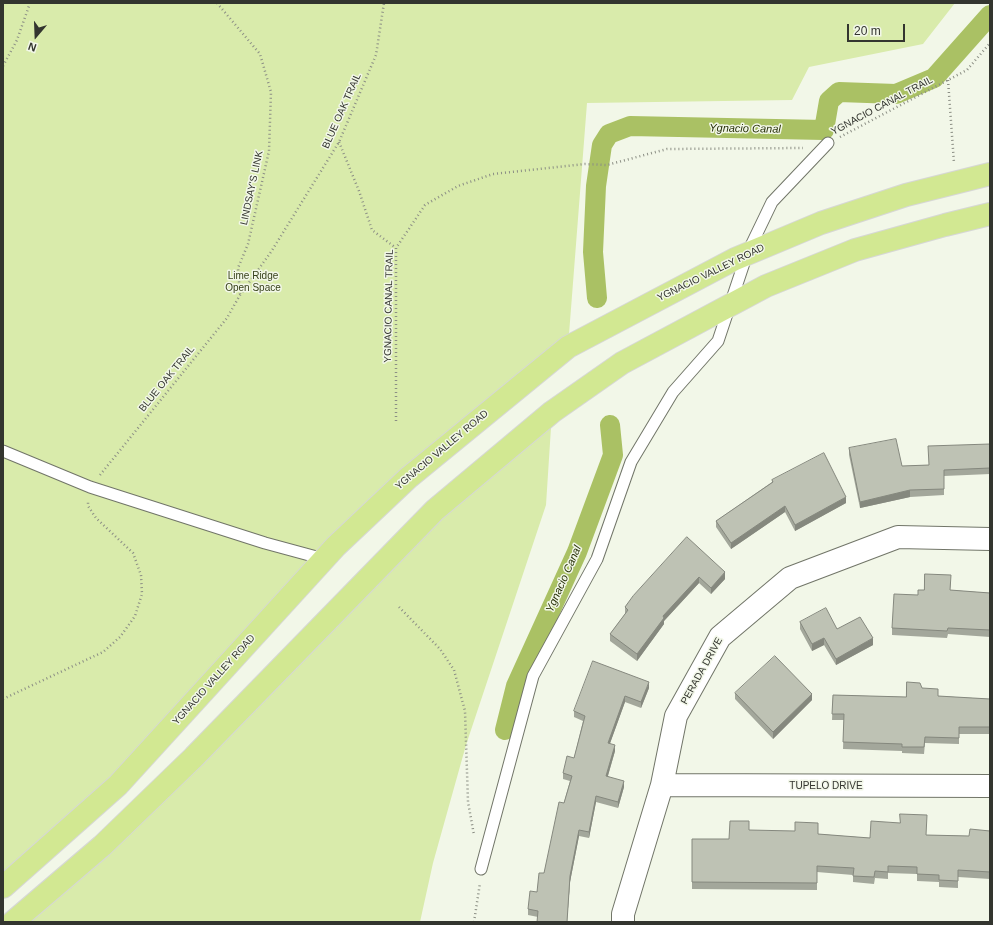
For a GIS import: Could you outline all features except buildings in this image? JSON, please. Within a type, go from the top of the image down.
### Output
[{"type":"highway","name":"YGNACIO VALLEY ROAD","points":[[3,887],[118,785],[324,559],[408,478],[568,347],[747,254],[821,222],[906,195],[990,174]]},
{"type":"highway","points":[[13,922],[102,846],[194,757],[441,505],[552,412],[616,367],[766,286],[855,250],[990,214]]},
{"type":"street","name":"PERADA DRIVE","points":[[623,922],[623,914],[662,785],[676,716],[720,636],[790,578],[898,537],[990,539]]},
{"type":"street","name":"TUPELO DRIVE","points":[[662,785],[990,786]]},
{"type":"lane","points":[[481,869],[533,676],[597,559],[631,462],[673,392],[718,341],[747,254],[772,202],[828,143]]},
{"type":"lane","points":[[3,451],[90,487],[265,543],[324,559]]},
{"type":"path","points":[[3,66],[17,40],[30,3]]},
{"type":"path","name":"LINDSAY'S LINK","points":[[217,3],[260,54],[271,92],[269,151],[248,244],[238,268],[240,294]]},
{"type":"path","name":"BLUE OAK TRAIL","points":[[90,487],[227,318],[240,294],[271,252],[339,142],[376,55],[384,3]]},
{"type":"path","name":"YGNACIO CANAL TRAIL","points":[[396,421],[396,248],[425,205],[458,186],[493,174],[585,164],[606,165],[667,149],[804,148],[828,143],[967,70],[990,43]]},
{"type":"path","points":[[948,80],[956,183]]},
{"type":"path","points":[[339,142],[372,230],[396,248]]},
{"type":"path","points":[[3,700],[102,652],[120,637],[135,616],[142,594],[141,575],[134,553],[96,518],[88,506],[90,487]]},
{"type":"path","points":[[399,607],[440,649],[454,670],[465,711],[468,802],[481,869],[480,894],[474,922]]},
{"type":"green space","name":"Lime Ridge Open Space","points":[[3,3],[955,3],[923,44],[809,67],[792,100],[587,103],[568,347],[490,410],[3,887]]},
{"type":"green space","points":[[552,412],[546,505],[466,745],[433,863],[420,922],[13,922]]},
{"type":"waterway","name":"Ygnacio Canal","points":[[597,298],[593,252],[596,186],[602,145],[609,134],[630,126],[824,130],[829,101],[839,92],[896,94],[934,78],[990,15]]},
{"type":"waterway","name":"Ygnacio Canal","points":[[505,730],[516,686],[577,552],[613,455],[610,425]]}]
